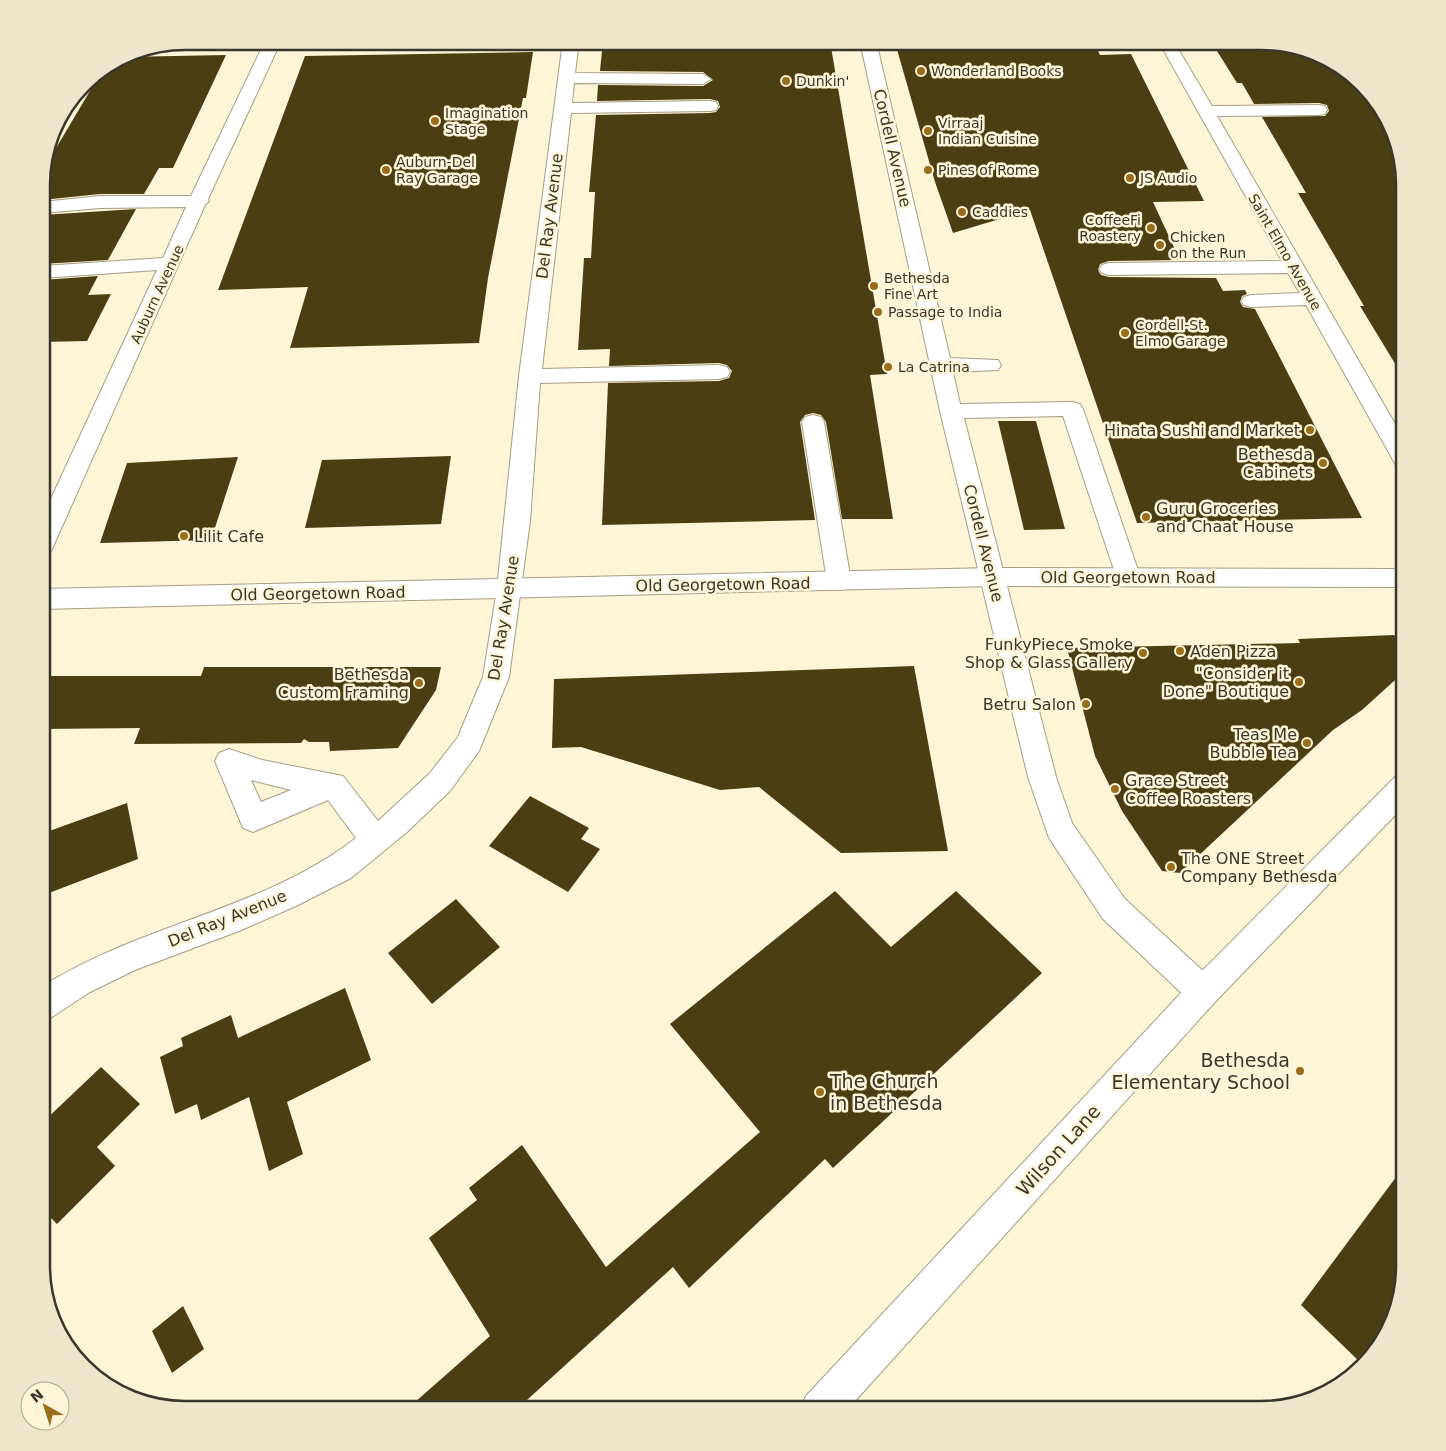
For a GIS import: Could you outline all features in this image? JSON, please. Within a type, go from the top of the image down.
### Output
[{"type":"street","name":"Auburn Avenue","points":[[50,529],[268,50]]},
{"type":"street","name":"Del Ray Avenue","points":[[50,1000],[79,981],[126,958],[228,921],[286,896],[340,868],[374,839],[397,823],[440,782],[469,744],[496,677],[510,589],[518,521],[530,376],[570,50]]},
{"type":"street","name":"Cordell Avenue","points":[[870,50],[952,411],[1042,777],[1059,829],[1114,909],[1203,992]]},
{"type":"street","name":"Saint Elmo Avenue","points":[[1172,50],[1396,445]]},
{"type":"street","points":[[566,78],[703,79]]},
{"type":"street","points":[[562,108],[710,106]]},
{"type":"street","points":[[1207,112],[1319,110]]},
{"type":"street","points":[[50,205],[100,202],[200,202]]},
{"type":"street","points":[[50,271],[171,263]]},
{"type":"street","points":[[1109,269],[1294,267]]},
{"type":"street","points":[[1251,301],[1312,299]]},
{"type":"street","points":[[942,365],[990,365]]},
{"type":"street","points":[[530,376],[719,372]]},
{"type":"street","points":[[952,411],[1072,409],[1128,576]]},
{"type":"street","points":[[813,422],[839,581]]},
{"type":"street","name":"Old Georgetown Road","points":[[50,599],[993,577],[1396,578]]},
{"type":"street","points":[[333,785],[374,839]]},
{"type":"street","name":"Wilson Lane","points":[[828,1401],[1203,992],[1396,795]]},
{"type":"building","points":[[832,50],[887,374],[870,375],[893,519],[842,519],[826,422],[821,415],[813,413],[805,415],[800,422],[815,520],[602,525],[608,383],[719,381],[729,378],[732,371],[727,365],[719,363],[609,366],[610,349],[578,350],[584,258],[591,258],[595,192],[589,192],[596,115],[710,113],[716,112],[720,107],[718,101],[710,99],[597,101],[598,85],[703,86],[713,80],[703,72],[600,71],[602,51]]},
{"type":"building","points":[[897,50],[1098,50],[1100,55],[1131,54],[1204,201],[1153,202],[1180,260],[1109,261],[1100,264],[1098,270],[1101,275],[1109,277],[1216,278],[1223,291],[1245,290],[1247,294],[1242,296],[1240,302],[1243,307],[1255,309],[1362,518],[1137,523],[1030,210],[953,233],[935,182]]},
{"type":"building","points":[[1216,50],[1270,50],[1288,53],[1313,60],[1336,73],[1357,89],[1378,117],[1386,133],[1395,167],[1396,365],[1360,306],[1364,306],[1298,193],[1306,193],[1262,117],[1325,116],[1329,111],[1327,105],[1319,103],[1254,104],[1242,83],[1237,83]]},
{"type":"building","name":"Auburn-Del Ray Garage","points":[[533,52],[526,98],[523,98],[488,278],[479,343],[290,348],[308,287],[218,290],[305,56]]},
{"type":"building","points":[[226,55],[173,168],[159,168],[144,194],[100,194],[50,199],[50,176],[55,150],[93,85],[117,68],[143,57]]},
{"type":"building","points":[[136,209],[108,260],[50,264],[50,214]]},
{"type":"building","points":[[98,276],[88,295],[111,294],[87,341],[50,342],[50,279]]},
{"type":"building","points":[[998,421],[1036,421],[1065,529],[1024,530]]},
{"type":"building","points":[[451,456],[441,524],[305,528],[322,460]]},
{"type":"building","points":[[238,457],[211,540],[100,543],[127,463]]},
{"type":"building","points":[[1394,635],[1396,638],[1396,679],[1362,710],[1333,730],[1180,873],[1162,871],[1122,811],[1095,756],[1067,648],[1300,643],[1298,639]]},
{"type":"building","points":[[914,666],[948,851],[841,853],[759,787],[720,790],[581,747],[552,748],[554,679]]},
{"type":"building","points":[[204,667],[441,667],[436,690],[398,748],[330,751],[329,742],[309,742],[304,739],[301,743],[134,744],[140,728],[50,729],[50,676],[201,676]]},
{"type":"building","points":[[530,796],[589,828],[581,839],[600,849],[568,892],[489,846]]},
{"type":"building","points":[[127,803],[138,859],[50,893],[50,831]]},
{"type":"building","points":[[835,891],[891,947],[956,891],[1042,973],[833,1168],[825,1159],[689,1288],[673,1267],[526,1401],[416,1401],[490,1336],[429,1238],[477,1200],[469,1188],[522,1145],[606,1267],[760,1132],[670,1024]]},
{"type":"building","points":[[456,899],[500,947],[432,1004],[388,953]]},
{"type":"building","points":[[345,988],[371,1060],[287,1102],[303,1154],[269,1171],[249,1097],[201,1120],[197,1104],[175,1114],[160,1057],[183,1046],[181,1038],[231,1015],[238,1038]]},
{"type":"building","points":[[101,1067],[140,1104],[97,1147],[115,1166],[57,1224],[50,1217],[50,1115]]},
{"type":"building","points":[[1396,1177],[1395,1284],[1386,1318],[1378,1334],[1363,1355],[1358,1360],[1301,1305]]},
{"type":"building","points":[[183,1306],[204,1349],[172,1373],[152,1331]]},
{"type":"place","name":"Wonderland Books","points":[[921,71]]},
{"type":"place","name":"Dunkin'","points":[[786,81]]},
{"type":"place","name":"Imagination Stage","points":[[435,121]]},
{"type":"place","name":"Virraaj Indian Cuisine","points":[[928,131]]},
{"type":"place","name":"Auburn-Del Ray Garage","points":[[386,170]]},
{"type":"place","name":"Pines of Rome","points":[[928,170]]},
{"type":"place","name":"JS Audio","points":[[1130,178]]},
{"type":"place","name":"Caddies","points":[[962,212]]},
{"type":"place","name":"CoffeeFi Roastery","points":[[1151,228]]},
{"type":"place","name":"Chicken on the Run","points":[[1160,245]]},
{"type":"place","name":"Bethesda Fine Art","points":[[874,286]]},
{"type":"place","name":"Passage to India","points":[[878,312]]},
{"type":"place","name":"Cordell-St. Elmo Garage","points":[[1125,333]]},
{"type":"place","name":"La Catrina","points":[[888,367]]},
{"type":"place","name":"Hinata Sushi and Market","points":[[1310,430]]},
{"type":"place","name":"Bethesda Cabinets","points":[[1323,463]]},
{"type":"place","name":"Guru Groceries and Chaat House","points":[[1146,517]]},
{"type":"place","name":"Lilit Cafe","points":[[184,536]]},
{"type":"place","name":"Aden Pizza","points":[[1180,651]]},
{"type":"place","name":"FunkyPiece Smoke Shop & Glass Gallery","points":[[1143,653]]},
{"type":"place","name":"\"Consider it Done\" Boutique","points":[[1299,682]]},
{"type":"place","name":"Bethesda Custom Framing","points":[[419,683]]},
{"type":"place","name":"Betru Salon","points":[[1086,704]]},
{"type":"place","name":"Teas Me Bubble Tea","points":[[1307,743]]},
{"type":"place","name":"Grace Street Coffee Roasters","points":[[1115,789]]},
{"type":"place","name":"The ONE Street Company Bethesda","points":[[1171,867]]},
{"type":"place","name":"Bethesda Elementary School","points":[[1300,1071]]},
{"type":"place","name":"The Church in Bethesda","points":[[820,1092]]}]
